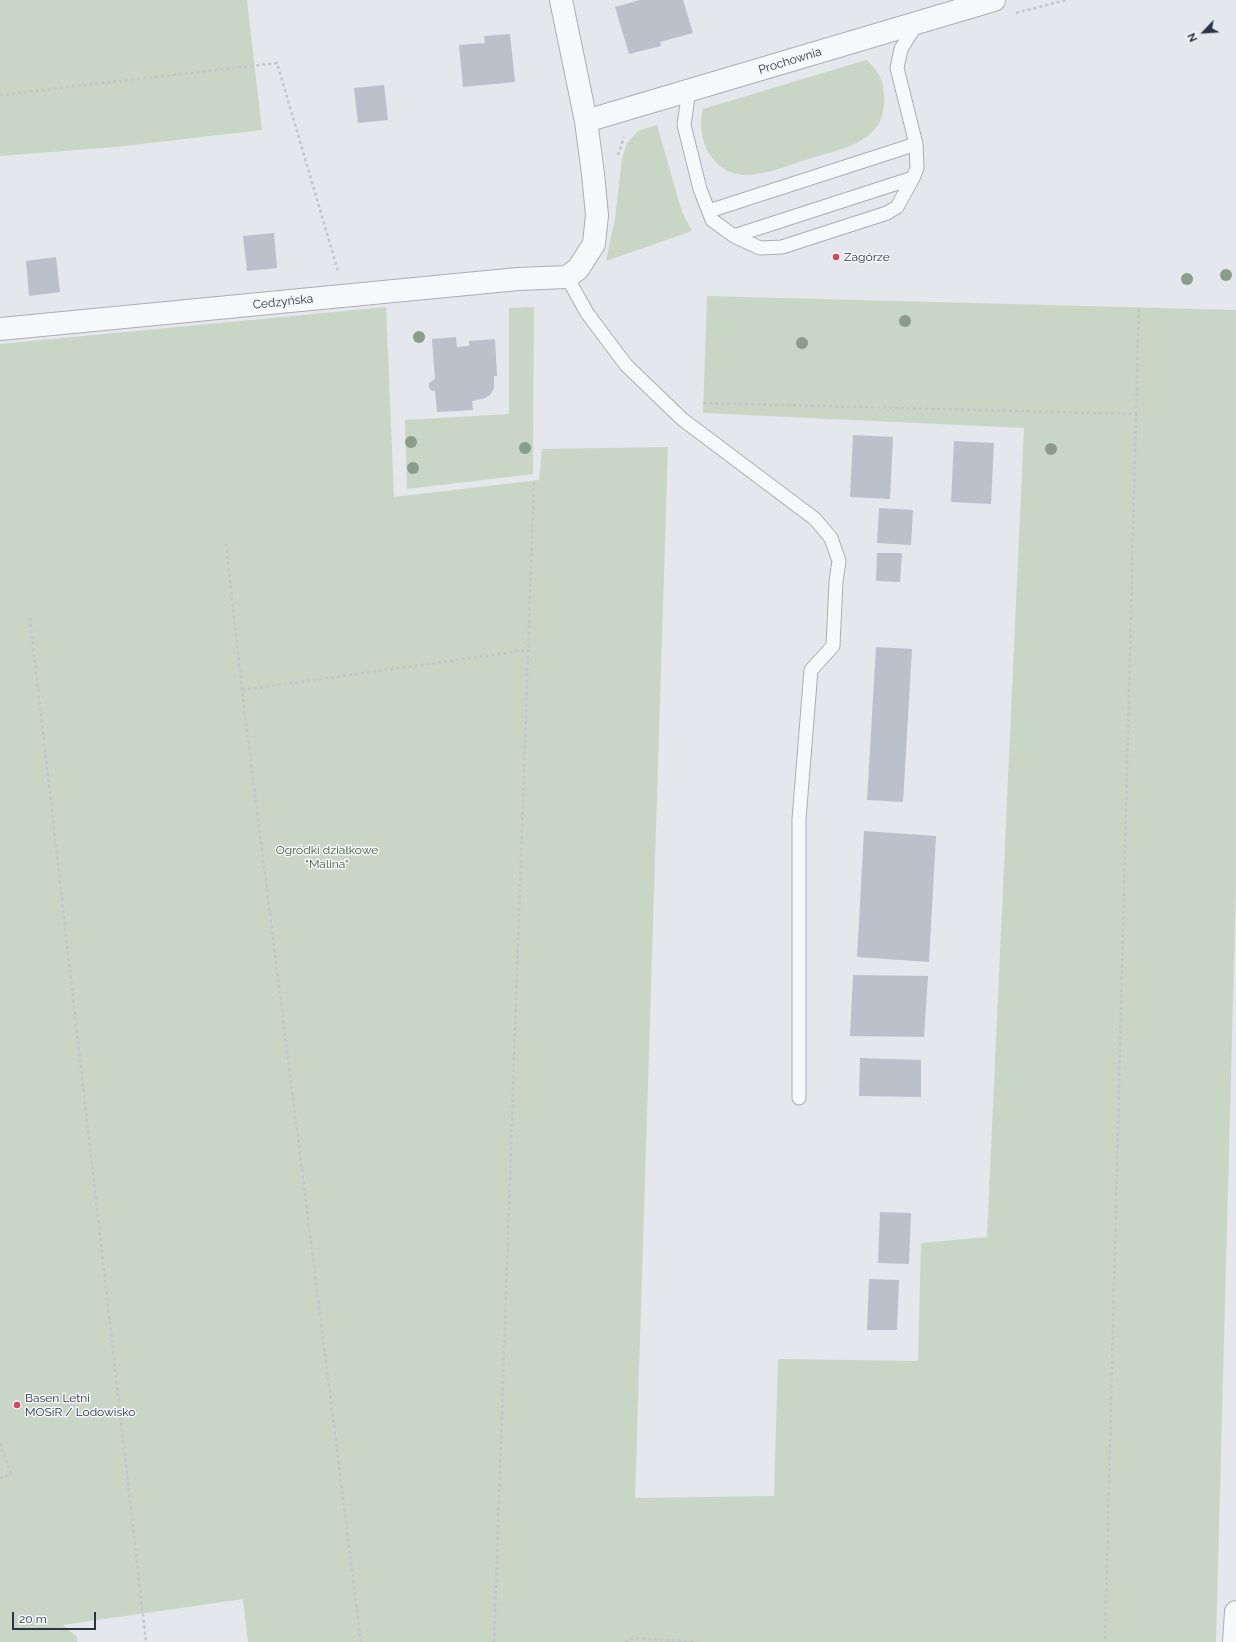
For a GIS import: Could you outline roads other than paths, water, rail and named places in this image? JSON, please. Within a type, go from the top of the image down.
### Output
[{"type":"street","points":[[561,0],[586,121],[598,215],[594,244],[578,269],[567,277]]},
{"type":"street","name":"Prochownia","points":[[586,121],[994,0]]},
{"type":"street","name":"Cedzyńska","points":[[0,329],[518,279],[567,277]]},
{"type":"street","points":[[1234,1642],[1236,1612]]},
{"type":"lane","points":[[689,90],[684,125],[700,189],[712,220],[734,236],[760,248],[789,244],[887,213],[897,206],[917,168],[916,144],[897,68],[901,49],[917,23]]},
{"type":"lane","points":[[709,211],[916,144]]},
{"type":"lane","points":[[734,236],[913,178]]},
{"type":"lane","points":[[567,277],[587,313],[626,364],[682,420],[816,519],[831,538],[839,560],[836,580],[834,646],[811,670],[799,819],[799,1098]]},
{"type":"place","name":"Zagórze","points":[[836,257]]},
{"type":"place","name":"Basen Letni MOSiR / Lodowisko","points":[[17,1405]]},
{"type":"park label","name":"Ogródki działkowe \"Malina\"","points":[[327,857]]}]
